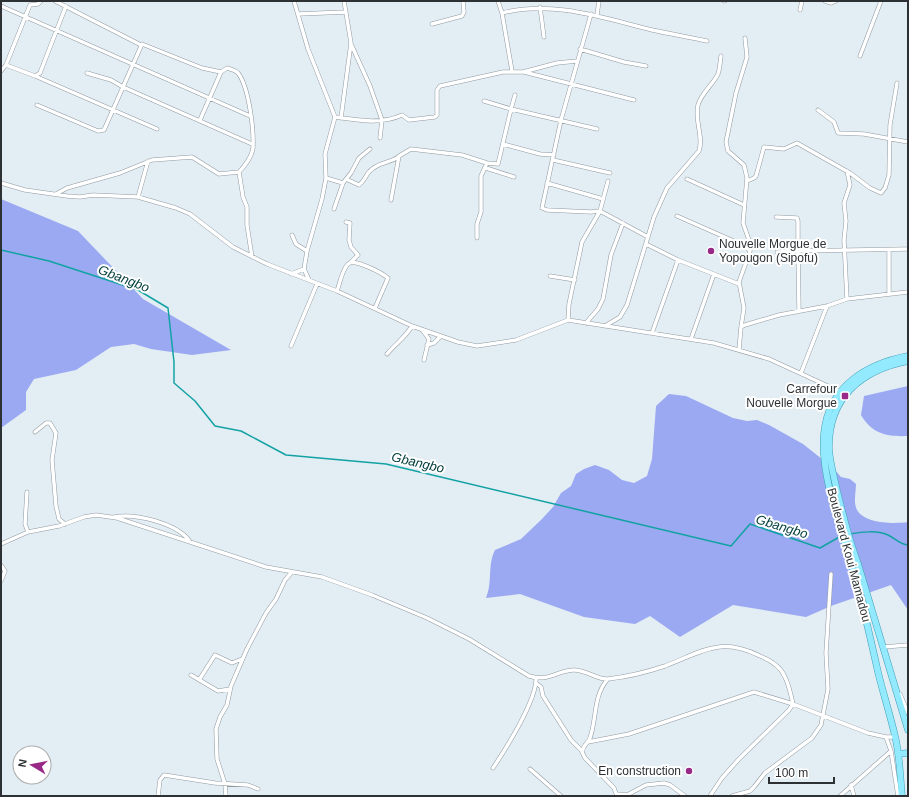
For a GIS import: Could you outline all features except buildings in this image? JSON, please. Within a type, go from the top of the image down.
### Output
[{"type":"main road","name":"Boulevard Koui Mamadou","points":[[902,796],[896,737],[826,466],[824,433],[828,417],[841,392],[857,376],[871,366],[908,356]]},
{"type":"main road","name":"Boulevard Koui Mamadou","points":[[842,528],[829,450],[833,418],[841,402],[856,383],[867,375],[884,367],[908,361]]},
{"type":"main road","name":"Boulevard Koui Mamadou","points":[[845,539],[858,564],[908,730]]},
{"type":"main road","points":[[898,754],[908,753]]},
{"type":"street","points":[[1,71],[6,65],[31,3],[38,4],[41,1]]},
{"type":"street","points":[[55,1],[141,45],[171,54],[202,68],[220,72]]},
{"type":"street","points":[[294,1],[308,49],[335,118],[325,154],[326,178],[322,199],[307,251],[304,269],[309,280]]},
{"type":"street","points":[[344,1],[351,43],[370,86],[382,120],[380,138]]},
{"type":"street","points":[[432,24],[462,16],[464,12],[463,1]]},
{"type":"street","points":[[498,1],[502,13],[512,71]]},
{"type":"street","points":[[597,15],[598,1]]},
{"type":"street","points":[[800,10],[802,1]]},
{"type":"street","points":[[825,1],[831,3],[836,1]]},
{"type":"street","points":[[860,56],[881,1]]},
{"type":"street","points":[[1,6],[250,116]]},
{"type":"street","points":[[36,76],[40,73],[43,67],[66,6]]},
{"type":"street","points":[[502,13],[512,10],[561,6],[653,30],[707,41]]},
{"type":"street","points":[[540,7],[544,37]]},
{"type":"street","points":[[298,14],[346,12]]},
{"type":"street","points":[[591,14],[561,120],[542,208],[590,212],[600,211],[648,236]]},
{"type":"street","points":[[739,350],[744,308],[739,284],[740,277],[750,251],[750,243],[743,223],[747,181],[744,165],[728,151],[726,142],[736,93],[747,57],[745,38]]},
{"type":"street","points":[[341,118],[351,43]]},
{"type":"street","points":[[37,105],[101,131],[104,130],[141,45]]},
{"type":"street","points":[[580,49],[624,62],[646,66]]},
{"type":"street","points":[[605,326],[620,316],[627,305],[654,217],[667,188],[699,151],[701,145],[696,115],[698,105],[707,87],[718,74],[721,56]]},
{"type":"street","points":[[523,72],[557,63],[577,61]]},
{"type":"street","points":[[6,65],[36,76],[157,129]]},
{"type":"street","points":[[200,120],[220,72],[227,68],[238,73],[243,82],[250,116],[252,144],[251,154],[239,172],[243,197],[247,207],[248,233],[252,257]]},
{"type":"street","points":[[335,118],[359,121],[382,120],[402,115],[409,120],[435,117],[437,115],[437,90],[440,86],[512,71],[523,72],[634,100]]},
{"type":"street","points":[[87,73],[111,80],[169,109],[200,120],[252,144]]},
{"type":"street","points":[[747,181],[756,176],[764,147],[784,149],[794,142],[847,171],[862,180],[870,188],[881,193],[885,188],[889,175],[889,139],[897,83]]},
{"type":"street","points":[[326,178],[359,185],[364,182],[369,172],[376,166],[386,161],[394,161],[399,156],[411,150],[462,155],[487,163],[498,164],[512,109],[514,95]]},
{"type":"street","points":[[484,101],[597,129]]},
{"type":"street","points":[[818,110],[834,122],[838,133],[864,134],[908,142]]},
{"type":"street","points":[[503,144],[540,154],[554,155]]},
{"type":"street","points":[[334,209],[345,181],[359,158],[370,149]]},
{"type":"street","points":[[391,200],[399,156]]},
{"type":"street","points":[[56,194],[67,188],[120,173],[148,161],[192,157],[219,174],[239,172]]},
{"type":"street","points":[[553,160],[610,173]]},
{"type":"street","points":[[138,197],[148,161]]},
{"type":"street","points":[[477,238],[477,224],[481,212],[481,172],[486,168],[487,163]]},
{"type":"street","points":[[486,168],[514,177]]},
{"type":"street","points":[[847,171],[850,185],[844,203],[846,221],[845,251],[848,299]]},
{"type":"street","points":[[687,179],[744,205]]},
{"type":"street","points":[[568,320],[569,304],[582,242],[600,211],[608,181]]},
{"type":"street","points":[[1,183],[25,190],[80,197],[93,195],[138,197],[186,211],[226,242],[252,257],[291,274],[337,290],[412,326],[440,337],[477,346],[489,346],[516,340],[568,320],[714,343],[769,359],[841,392]]},
{"type":"street","points":[[547,184],[603,199]]},
{"type":"street","points":[[677,216],[745,246],[750,251]]},
{"type":"street","points":[[776,217],[797,218],[798,311]]},
{"type":"street","points":[[337,290],[347,265],[358,255],[351,247],[349,240],[350,223],[346,222]]},
{"type":"street","points":[[586,323],[598,309],[603,299],[611,255],[623,223]]},
{"type":"street","points":[[292,235],[296,244],[307,251]]},
{"type":"street","points":[[646,244],[678,260],[739,284]]},
{"type":"street","points":[[777,252],[908,249]]},
{"type":"street","points":[[889,250],[889,294]]},
{"type":"street","points":[[652,333],[678,260]]},
{"type":"street","points":[[351,262],[364,266],[388,278],[375,308]]},
{"type":"street","points":[[291,274],[304,269]]},
{"type":"street","points":[[691,339],[714,274]]},
{"type":"street","points":[[550,276],[575,280]]},
{"type":"street","points":[[291,346],[317,284]]},
{"type":"street","points":[[741,327],[779,315],[827,306],[848,299],[908,292]]},
{"type":"street","points":[[801,373],[827,306]]},
{"type":"street","points":[[387,354],[394,344],[408,334],[412,326]]},
{"type":"street","points":[[422,330],[429,339],[424,360]]},
{"type":"street","points":[[427,345],[434,343],[440,337]]},
{"type":"street","points":[[35,432],[46,423],[50,423],[56,433],[52,460],[56,506],[59,519],[65,524]]},
{"type":"street","points":[[27,492],[25,524],[28,532]]},
{"type":"street","points":[[2,542],[28,532],[65,524],[96,515],[113,517],[134,516],[151,520],[174,529],[185,535],[189,540]]},
{"type":"street","points":[[113,517],[189,540],[266,567],[330,579],[417,613],[469,640],[536,681],[541,687],[543,696],[571,740],[617,795],[627,795],[646,785],[664,783],[670,785],[685,796]]},
{"type":"street","points":[[1,565],[5,571],[1,581]]},
{"type":"street","points":[[283,571],[288,576]]},
{"type":"street","points":[[226,796],[225,784],[217,759],[216,734],[220,717],[229,700],[230,689],[242,659],[266,613],[276,599],[288,576],[292,572]]},
{"type":"street","points":[[732,796],[750,790],[768,771],[812,738],[819,728],[824,716],[828,689],[826,653],[831,574]]},
{"type":"street","points":[[884,647],[908,645]]},
{"type":"street","points":[[536,681],[573,670],[607,680],[651,670],[704,649],[720,647],[749,650],[768,659],[780,669],[786,677],[793,704],[789,710],[730,769],[710,796]]},
{"type":"street","points":[[199,680],[215,655],[232,663],[242,659]]},
{"type":"street","points":[[191,675],[220,692],[230,689]]},
{"type":"street","points":[[582,752],[592,731],[601,686],[607,680]]},
{"type":"street","points":[[894,680],[908,714]]},
{"type":"street","points":[[493,768],[513,736],[536,681]]},
{"type":"street","points":[[588,742],[629,734],[754,692],[793,704],[868,733],[886,738],[896,737]]},
{"type":"street","points":[[886,738],[891,751],[898,796]]},
{"type":"street","points":[[840,796],[891,751]]},
{"type":"street","points":[[530,769],[561,796]]},
{"type":"street","points":[[158,796],[160,780],[164,774],[225,784],[248,785],[258,789]]},
{"type":"street","points":[[851,786],[854,796]]},
{"type":"shaded area","points":[[1,199],[78,231],[143,299],[231,350],[192,355],[151,349],[134,344],[111,347],[76,370],[34,379],[26,392],[26,410],[1,428]]},
{"type":"shaded area","points":[[908,386],[908,436],[894,436],[881,433],[865,421],[861,415],[864,396]]},
{"type":"shaded area","points":[[669,394],[686,396],[733,418],[747,421],[757,420],[769,425],[803,444],[832,467],[841,477],[850,479],[856,484],[855,504],[861,515],[880,522],[908,522],[908,610],[891,585],[831,606],[806,617],[733,605],[680,637],[650,616],[635,624],[584,617],[520,594],[486,598],[489,586],[491,562],[495,550],[521,539],[553,507],[561,493],[571,486],[576,474],[595,465],[609,470],[622,480],[634,483],[647,476],[652,459],[656,406]]},
{"type":"waterway","name":"Gbangbo","points":[[1,250],[49,261],[138,290],[168,308],[174,362],[174,383],[195,401],[215,426],[241,431],[286,455],[386,464],[731,546],[750,524],[820,548],[841,536]]},
{"type":"waterway","name":"Gbangbo","points":[[850,534],[879,532],[888,535],[900,543],[908,545]]},
{"type":"place","name":"Nouvelle Morgue de Yopougon (Sipofu)","points":[[711,251]]},
{"type":"place","name":"Carrefour Nouvelle Morgue","points":[[845,396]]},
{"type":"place","name":"En construction","points":[[689,771]]}]
